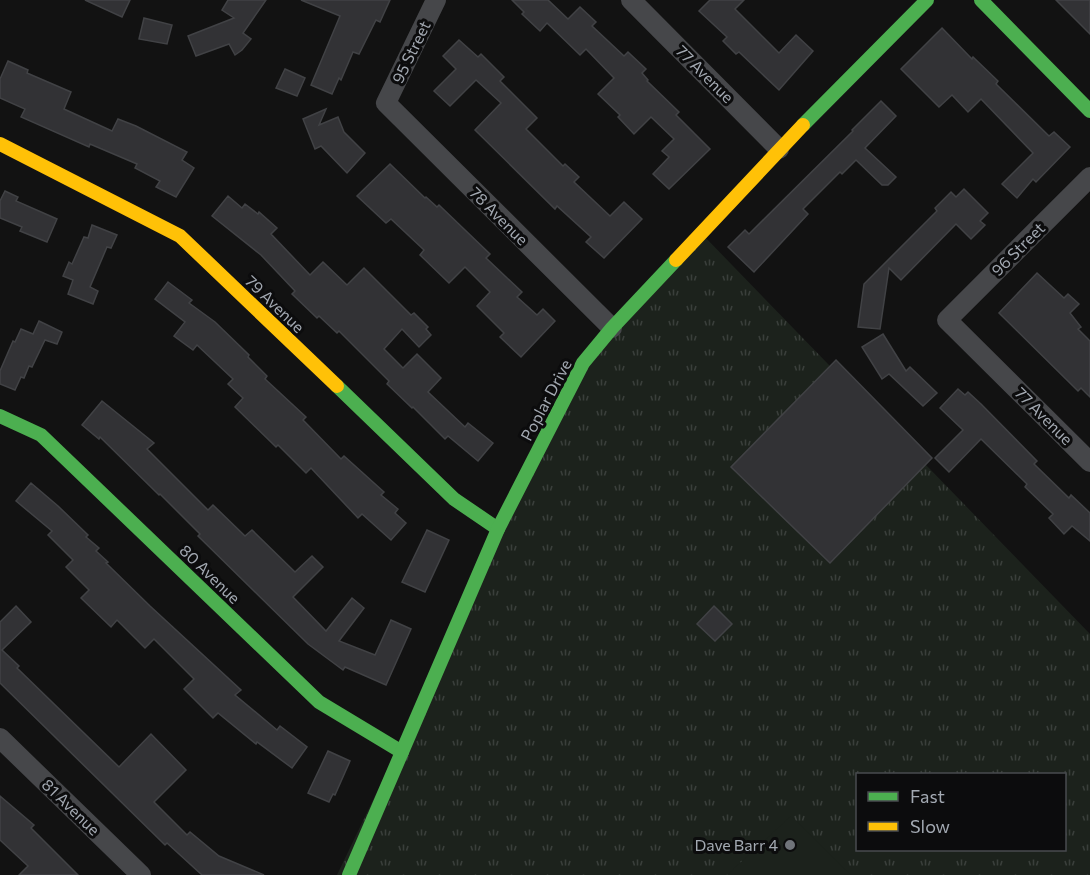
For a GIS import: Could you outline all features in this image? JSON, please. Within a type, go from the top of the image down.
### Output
[{"type":"street","name":"95 Street","points":[[386,103],[436,0]]},
{"type":"street","name":"77 Avenue","points":[[631,0],[779,149]]},
{"type":"street","name":"Poplar Drive","points":[[348,875],[498,529],[583,363],[612,328],[779,149],[927,0]]},
{"type":"street","points":[[981,0],[1090,111]]},
{"type":"street","name":"78 Avenue","points":[[386,103],[612,328]]},
{"type":"street","name":"79 Avenue","points":[[0,144],[180,236],[454,499],[498,529]]},
{"type":"street","name":"96 Street","points":[[947,320],[1090,177]]},
{"type":"street","name":"77 Avenue","points":[[947,320],[1090,462]]},
{"type":"street","name":"80 Avenue","points":[[0,416],[41,435],[319,702],[402,752]]},
{"type":"street","name":"81 Avenue","points":[[0,738],[141,875]]},
{"type":"green space","points":[[701,233],[1090,634],[1090,875],[337,875],[583,363]]},
{"type":"green space","name":"Dave Barr 4","points":[[791,816],[851,875],[727,875]]},
{"type":"building","points":[[85,0],[130,0],[122,17]]},
{"type":"building","points":[[228,0],[266,0],[243,33],[251,39],[235,55],[229,44],[196,56],[188,36],[234,18],[222,10]]},
{"type":"building","points":[[301,0],[390,0],[380,22],[376,20],[359,54],[353,52],[332,94],[311,85],[340,16]]},
{"type":"building","points":[[512,0],[548,0],[568,19],[580,7],[596,22],[592,26],[624,56],[628,52],[646,69],[642,73],[647,81],[679,112],[676,115],[710,149],[669,189],[653,174],[669,157],[662,151],[674,139],[651,117],[634,134],[618,117],[620,115],[598,94],[614,78],[586,49],[580,55],[547,23],[540,31],[522,14],[524,12]]},
{"type":"building","points":[[710,0],[744,0],[735,9],[779,53],[796,35],[813,51],[779,90],[739,52],[736,54],[723,41],[727,37],[699,11]]},
{"type":"building","points":[[1056,0],[1090,0],[1090,34]]},
{"type":"building","points":[[144,18],[172,25],[167,44],[139,39]]},
{"type":"building","points":[[942,28],[972,59],[973,57],[998,81],[996,84],[1049,136],[1054,132],[1070,147],[1036,182],[1033,179],[1017,198],[1002,184],[1033,153],[981,99],[968,112],[952,95],[939,107],[901,69]]},
{"type":"building","points":[[459,40],[478,57],[481,54],[504,77],[500,81],[537,118],[526,129],[563,166],[565,164],[579,177],[574,182],[610,216],[624,202],[642,219],[604,258],[586,242],[591,237],[557,206],[555,209],[475,130],[501,103],[476,80],[450,106],[434,91],[456,69],[443,56]]},
{"type":"building","points":[[8,61],[28,70],[27,73],[71,92],[64,109],[112,131],[118,119],[187,152],[182,160],[194,168],[176,197],[156,187],[160,181],[135,168],[137,164],[90,144],[89,147],[21,117],[25,109],[0,98],[0,79]]},
{"type":"building","points":[[285,69],[305,78],[297,96],[276,88]]},
{"type":"building","points":[[881,101],[896,116],[865,148],[896,177],[888,185],[882,185],[856,160],[842,174],[840,172],[803,209],[808,214],[754,272],[728,247],[745,230],[749,234]]},
{"type":"building","points":[[326,109],[319,125],[338,117],[344,132],[365,153],[347,173],[321,146],[315,149],[303,119]]},
{"type":"building","points":[[390,164],[425,198],[437,207],[439,205],[490,254],[486,258],[522,292],[517,297],[537,315],[543,309],[555,321],[521,357],[500,337],[504,333],[477,306],[490,292],[465,267],[449,283],[420,255],[424,250],[391,219],[386,223],[357,196]]},
{"type":"building","points":[[964,189],[988,213],[980,221],[985,225],[971,239],[956,224],[901,280],[889,268],[880,329],[858,327],[864,284],[937,211],[935,208],[951,192],[956,197]]},
{"type":"building","points":[[5,191],[18,197],[16,201],[57,219],[47,242],[20,231],[22,227],[0,218],[0,201]]},
{"type":"building","points":[[228,196],[242,208],[245,204],[258,214],[259,212],[277,228],[271,234],[310,275],[323,262],[347,285],[364,268],[411,315],[414,313],[428,327],[426,329],[431,335],[419,347],[402,329],[384,349],[403,368],[417,354],[441,378],[428,392],[465,427],[468,423],[493,443],[478,461],[448,436],[445,439],[387,384],[389,381],[339,331],[337,333],[319,316],[317,318],[292,294],[295,291],[261,255],[212,216]]},
{"type":"building","points":[[92,225],[117,235],[111,248],[107,247],[90,287],[98,291],[93,304],[68,294],[73,280],[63,276],[69,262],[72,264],[84,237],[88,238]]},
{"type":"building","points":[[1037,273],[1064,298],[1068,294],[1079,304],[1070,313],[1081,327],[1078,329],[1090,341],[1090,397],[1081,388],[1078,391],[999,313]]},
{"type":"building","points":[[168,282],[192,300],[189,303],[215,322],[249,355],[248,357],[267,376],[265,379],[306,417],[303,420],[341,459],[344,456],[384,492],[381,495],[398,509],[395,513],[406,523],[391,540],[362,514],[358,518],[311,468],[306,473],[235,407],[243,398],[228,384],[233,379],[197,345],[193,350],[174,336],[185,322],[155,299]]},
{"type":"building","points":[[39,321],[62,332],[57,344],[45,340],[32,367],[29,366],[15,390],[0,384],[0,371],[13,341],[15,342],[21,329],[33,334]]},
{"type":"building","points":[[883,334],[906,371],[910,367],[937,393],[923,406],[889,374],[882,379],[862,347]]},
{"type":"building","points":[[836,360],[932,458],[830,563],[731,467]]},
{"type":"building","points":[[958,389],[965,395],[968,392],[981,404],[1037,461],[1034,464],[1069,498],[1071,495],[1090,513],[1090,541],[1072,526],[1064,534],[1049,518],[1053,514],[1025,487],[1027,484],[981,439],[949,472],[935,458],[963,430],[940,408]]},
{"type":"building","points":[[102,401],[154,443],[147,449],[208,510],[213,505],[245,536],[252,530],[295,572],[312,556],[323,567],[293,597],[326,631],[352,598],[364,608],[339,641],[375,655],[391,620],[411,629],[386,685],[345,667],[343,670],[308,644],[198,536],[200,534],[160,494],[100,437],[99,439],[82,425]]},
{"type":"building","points":[[31,483],[88,535],[86,537],[99,548],[96,551],[108,562],[106,563],[241,690],[235,695],[277,730],[280,726],[307,747],[292,768],[257,742],[256,744],[218,713],[213,718],[184,689],[194,679],[154,639],[145,648],[117,620],[111,627],[81,598],[89,590],[66,567],[73,560],[48,535],[52,531],[16,501]]},
{"type":"building","points":[[427,530],[449,540],[425,592],[402,582]]},
{"type":"building","points":[[16,606],[31,622],[2,650],[19,666],[17,668],[119,767],[151,734],[186,770],[154,802],[187,835],[190,832],[219,856],[264,875],[202,875],[167,843],[165,845],[0,683],[0,622]]},
{"type":"building","points":[[714,606],[732,624],[715,641],[697,624]]},
{"type":"building","points":[[328,751],[350,761],[335,795],[333,794],[329,802],[308,793]]},
{"type":"building","points":[[0,796],[34,825],[31,828],[78,875],[19,875],[28,866],[0,840]]},
{"type":"traffic: fast","points":[[803,125],[927,0]]},
{"type":"traffic: fast","points":[[981,0],[1090,111]]},
{"type":"traffic: fast","points":[[349,875],[498,529],[583,363],[612,328],[676,260]]},
{"type":"traffic: fast","points":[[337,386],[454,499],[498,529]]},
{"type":"traffic: fast","points":[[0,416],[41,435],[319,702],[402,752]]},
{"type":"traffic: slow","points":[[676,260],[803,125]]},
{"type":"traffic: slow","points":[[0,144],[180,236],[337,386]]},
{"type":"place","name":"Dave Barr 4","points":[[790,845]]}]
